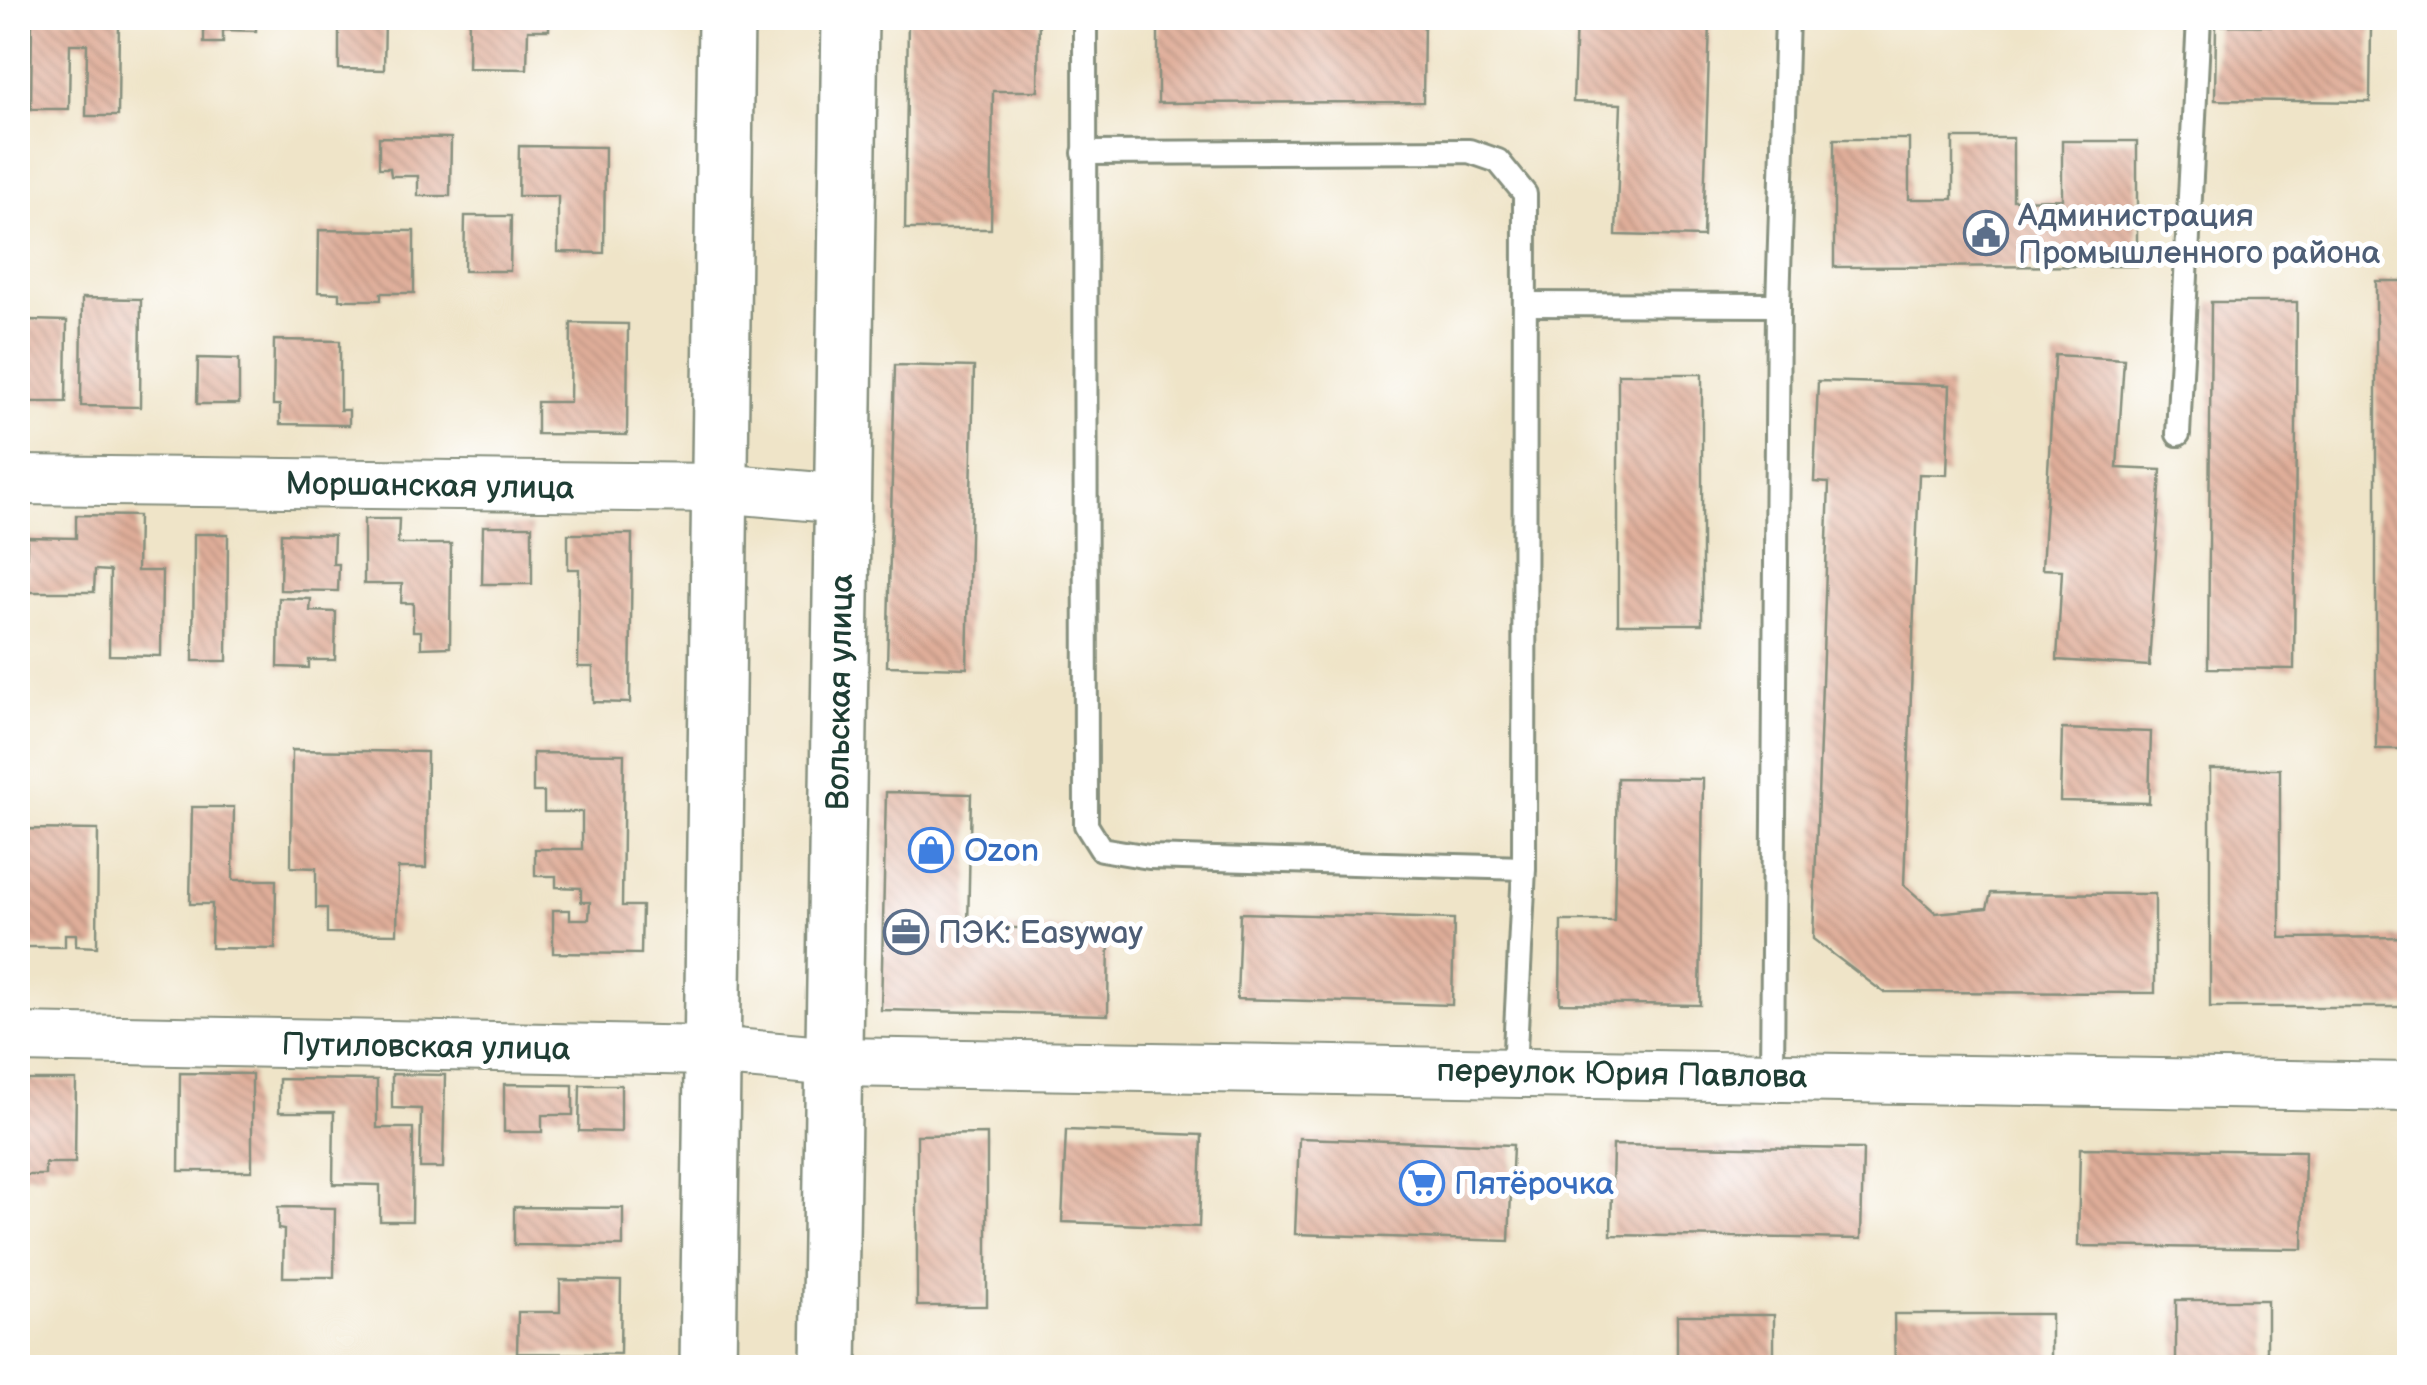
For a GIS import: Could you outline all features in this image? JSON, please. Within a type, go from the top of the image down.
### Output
[{"type":"main road","points":[[708,1368],[726,18]]},
{"type":"main road","name":"Вольская улица","points":[[829,1368],[850,18]]},
{"type":"street","name":"Моршанская улица","points":[[18,480],[720,488],[842,499]]},
{"type":"street","name":"Путиловская улица","points":[[18,1038],[712,1051],[834,1062]]},
{"type":"street","name":"переулок Юрия Павлова","points":[[834,1062],[1514,1070],[2410,1088]]},
{"type":"lane","points":[[1085,18],[1086,825],[1101,849],[1148,857],[1524,868]]},
{"type":"lane","points":[[1772,1076],[1778,305],[1787,18]]},
{"type":"lane","points":[[2178,434],[2199,18]]},
{"type":"lane","points":[[1084,153],[1469,151],[1498,161],[1525,194],[1524,868],[1514,1070]]},
{"type":"lane","points":[[1525,304],[1778,305]]},
{"type":"building","points":[[18,18],[23,18],[22,102],[18,102]]},
{"type":"building","points":[[32,18],[119,18],[118,116],[86,116],[87,44],[70,44],[69,109],[31,109]]},
{"type":"building","points":[[204,18],[256,18],[256,31],[223,30],[223,43],[204,43]]},
{"type":"building","points":[[339,18],[385,18],[384,70],[339,69]]},
{"type":"building","points":[[469,18],[549,18],[549,30],[528,30],[527,69],[468,68]]},
{"type":"building","points":[[908,18],[1039,18],[1038,91],[993,91],[991,229],[905,229]]},
{"type":"building","points":[[1158,18],[1424,18],[1423,102],[1158,103]]},
{"type":"building","points":[[1576,18],[1710,22],[1703,237],[1616,235],[1621,104],[1573,102]]},
{"type":"building","points":[[2216,25],[2371,27],[2370,102],[2215,100]]},
{"type":"building","points":[[379,137],[451,138],[450,196],[418,196],[418,176],[391,176],[390,168],[379,168]]},
{"type":"building","name":"Администрация Промышленного района","points":[[1953,138],[2013,138],[2013,200],[2062,199],[2062,141],[2137,141],[2137,266],[1834,267],[1834,139],[1909,139],[1909,199],[1953,199]]},
{"type":"building","points":[[519,146],[605,147],[604,253],[558,252],[558,196],[518,196]]},
{"type":"building","points":[[465,216],[511,216],[510,271],[464,271]]},
{"type":"building","points":[[319,230],[414,231],[414,293],[381,293],[381,300],[339,300],[339,293],[318,292]]},
{"type":"building","points":[[2376,281],[2410,281],[2410,749],[2376,749]]},
{"type":"building","points":[[82,298],[141,299],[140,407],[81,406]]},
{"type":"building","points":[[2211,302],[2297,302],[2294,669],[2208,668]]},
{"type":"building","points":[[29,320],[67,321],[66,402],[27,402]]},
{"type":"building","points":[[571,323],[628,324],[627,435],[537,434],[537,402],[570,402]]},
{"type":"building","points":[[274,340],[340,341],[340,410],[349,410],[349,425],[280,424],[280,405],[273,405]]},
{"type":"building","points":[[2055,355],[2124,359],[2117,468],[2161,470],[2149,666],[2057,660],[2062,570],[2042,569]]},
{"type":"building","points":[[198,358],[239,359],[239,404],[197,404]]},
{"type":"building","points":[[895,365],[974,367],[967,668],[887,666]]},
{"type":"building","points":[[1618,374],[1702,374],[1702,624],[1618,624]]},
{"type":"building","points":[[1818,381],[1950,385],[1947,475],[1919,474],[1904,885],[1936,913],[1987,908],[1991,893],[2155,894],[2155,993],[1883,992],[1813,939],[1829,483],[1814,482]]},
{"type":"building","points":[[76,515],[138,516],[137,571],[162,571],[161,656],[109,655],[110,571],[95,570],[94,592],[26,592],[27,537],[76,538]]},
{"type":"building","points":[[364,519],[399,519],[398,544],[451,544],[450,647],[421,648],[421,631],[413,631],[413,603],[401,603],[402,584],[364,584]]},
{"type":"building","points":[[483,526],[532,526],[532,584],[482,584]]},
{"type":"building","points":[[281,533],[334,535],[333,564],[339,564],[338,591],[280,590]]},
{"type":"building","points":[[194,534],[228,534],[227,661],[193,661]]},
{"type":"building","points":[[568,534],[632,534],[630,703],[593,702],[593,667],[578,667],[579,569],[568,569]]},
{"type":"building","points":[[279,598],[311,599],[310,611],[336,612],[335,660],[309,660],[309,668],[278,667]]},
{"type":"building","points":[[2062,729],[2151,732],[2149,803],[2060,801]]},
{"type":"building","points":[[292,750],[427,752],[426,868],[398,868],[397,934],[327,933],[327,908],[316,908],[316,868],[291,867]]},
{"type":"building","points":[[533,753],[624,754],[622,906],[642,906],[641,954],[553,953],[553,910],[570,910],[570,919],[589,919],[590,902],[581,902],[581,888],[556,887],[556,876],[535,876],[535,849],[582,849],[582,812],[544,812],[544,792],[533,792]]},
{"type":"building","points":[[2210,769],[2280,769],[2280,938],[2410,937],[2410,1007],[2210,1007]]},
{"type":"building","points":[[1617,778],[1703,779],[1700,1005],[1560,1003],[1561,921],[1614,921]]},
{"type":"building","points":[[886,792],[971,794],[968,927],[1109,930],[1108,1015],[881,1010]]},
{"type":"building","points":[[192,807],[234,807],[233,880],[276,880],[275,949],[211,948],[212,904],[190,904]]},
{"type":"building","points":[[24,829],[98,830],[97,947],[76,946],[76,934],[65,934],[65,947],[22,947]]},
{"type":"building","points":[[1240,913],[1454,919],[1452,1005],[1237,999]]},
{"type":"building","points":[[180,1073],[252,1074],[252,1171],[179,1171]]},
{"type":"building","points":[[392,1074],[445,1075],[443,1168],[420,1168],[421,1109],[392,1108]]},
{"type":"building","points":[[279,1079],[377,1080],[377,1128],[413,1128],[412,1221],[380,1221],[380,1185],[333,1184],[334,1112],[279,1112]]},
{"type":"building","points":[[18,1080],[76,1080],[75,1163],[45,1163],[45,1175],[18,1175]]},
{"type":"building","points":[[504,1084],[573,1085],[573,1115],[542,1115],[542,1132],[504,1132]]},
{"type":"building","points":[[580,1085],[621,1085],[621,1132],[579,1131]]},
{"type":"building","points":[[1066,1130],[1202,1135],[1199,1227],[1062,1222]]},
{"type":"building","points":[[987,1134],[987,1306],[917,1306],[917,1135]]},
{"type":"building","points":[[1299,1138],[1513,1145],[1509,1241],[1295,1234]]},
{"type":"building","points":[[1613,1145],[1863,1149],[1861,1239],[1611,1235]]},
{"type":"building","points":[[2080,1148],[2305,1151],[2303,1249],[2078,1246]]},
{"type":"building","points":[[278,1207],[335,1208],[334,1277],[283,1277],[284,1230],[278,1229]]},
{"type":"building","points":[[514,1207],[623,1208],[623,1246],[514,1245]]},
{"type":"building","points":[[560,1280],[621,1281],[620,1354],[517,1353],[518,1312],[560,1312]]},
{"type":"building","points":[[2176,1300],[2267,1300],[2267,1368],[2176,1368]]},
{"type":"building","points":[[1894,1314],[2051,1314],[2051,1368],[1895,1368]]},
{"type":"building","points":[[1677,1315],[1774,1315],[1774,1368],[1677,1368]]},
{"type":"place","name":"Администрация Промышленного района","points":[[1986,233]]},
{"type":"place","name":"Ozon","points":[[931,850]]},
{"type":"place","name":"ПЭК: Easyway","points":[[906,932]]},
{"type":"place","name":"Пятёрочка","points":[[1422,1183]]}]
